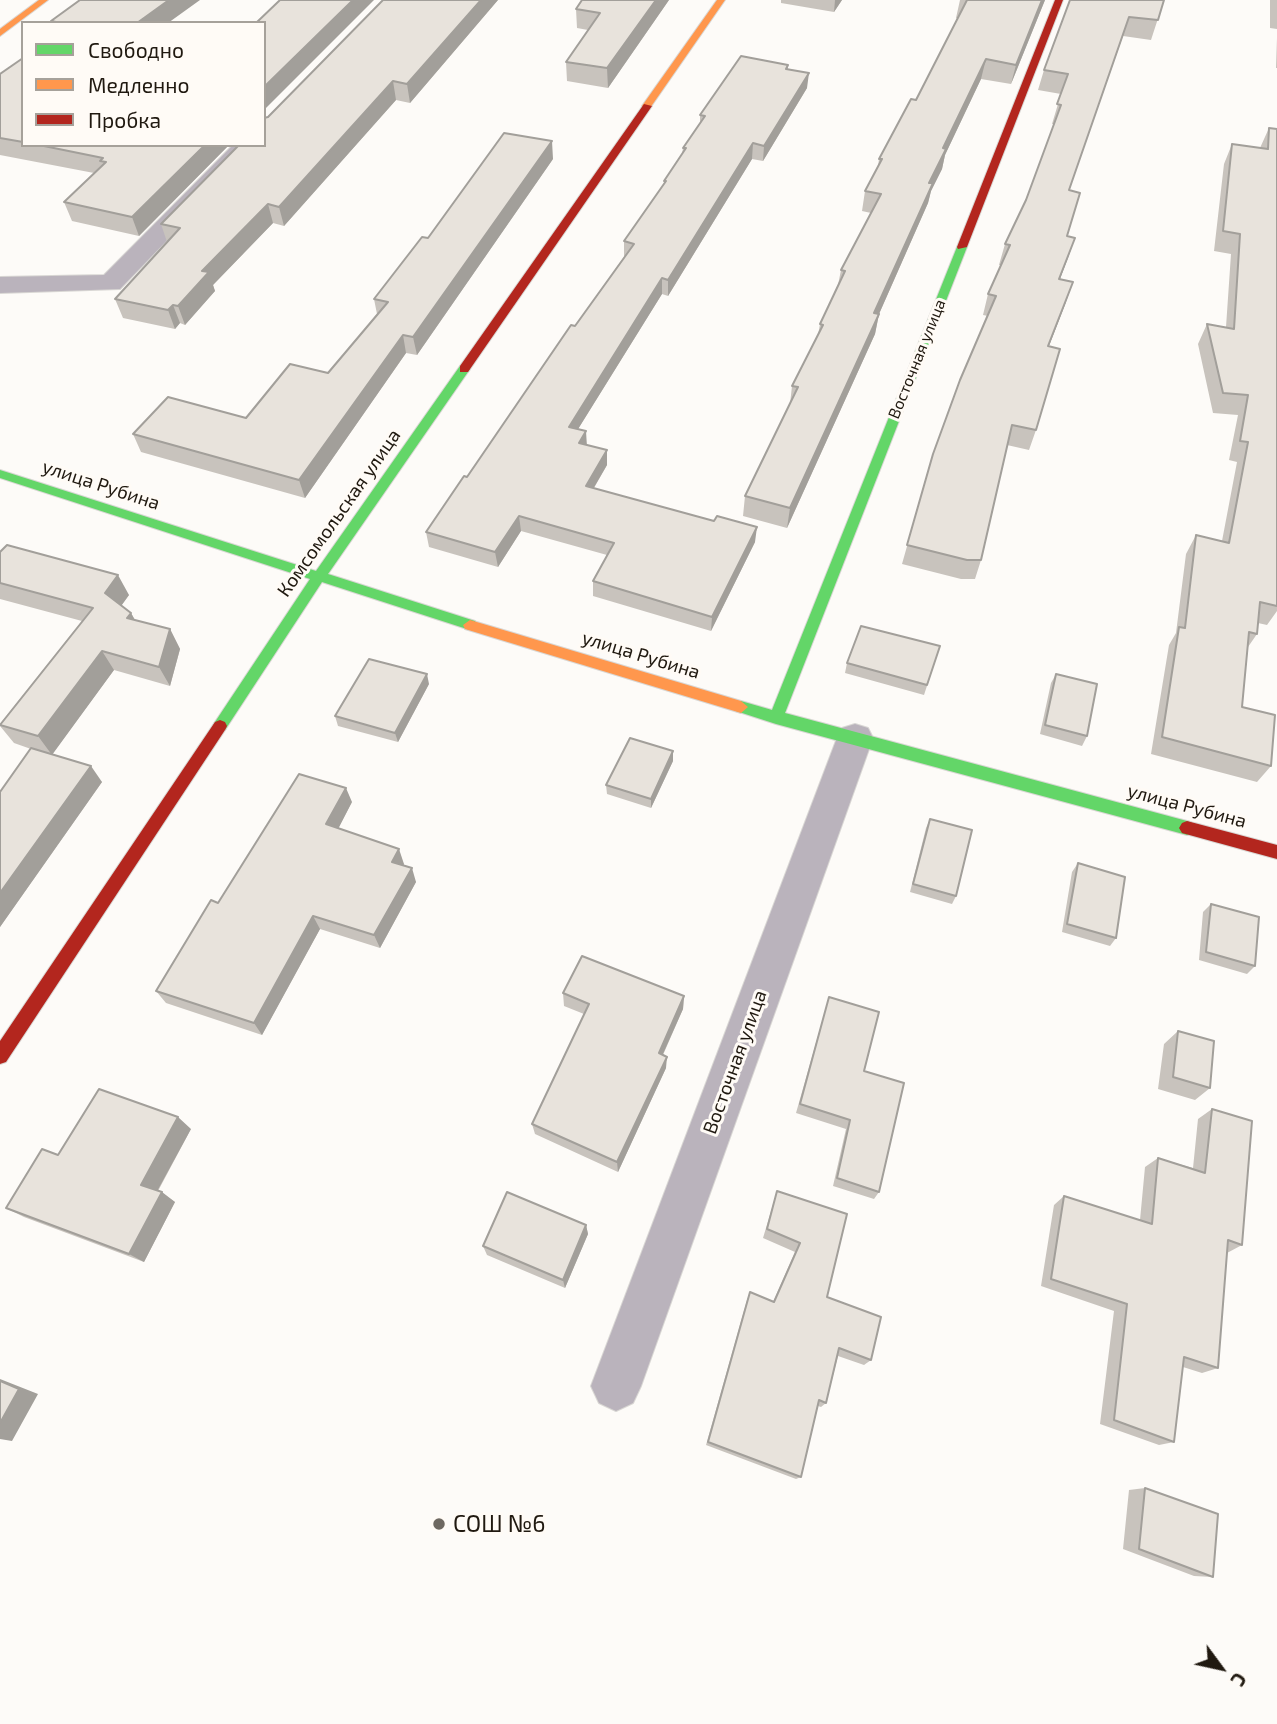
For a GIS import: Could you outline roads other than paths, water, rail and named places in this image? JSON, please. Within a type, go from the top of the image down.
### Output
[{"type":"street","points":[[0,33],[44,0]]},
{"type":"street","name":"Комсомольская улица","points":[[0,1056],[318,578],[722,0]]},
{"type":"street","name":"Восточная улица","points":[[776,718],[1059,0]]},
{"type":"street","points":[[0,285],[111,283],[245,147]]},
{"type":"street","name":"улица Рубина","points":[[0,474],[318,578],[776,718],[1277,852]]},
{"type":"street","name":"Восточная улица","points":[[616,1386],[855,738]]},
{"type":"place","name":"СОШ №6","points":[[439,1524]]}]
